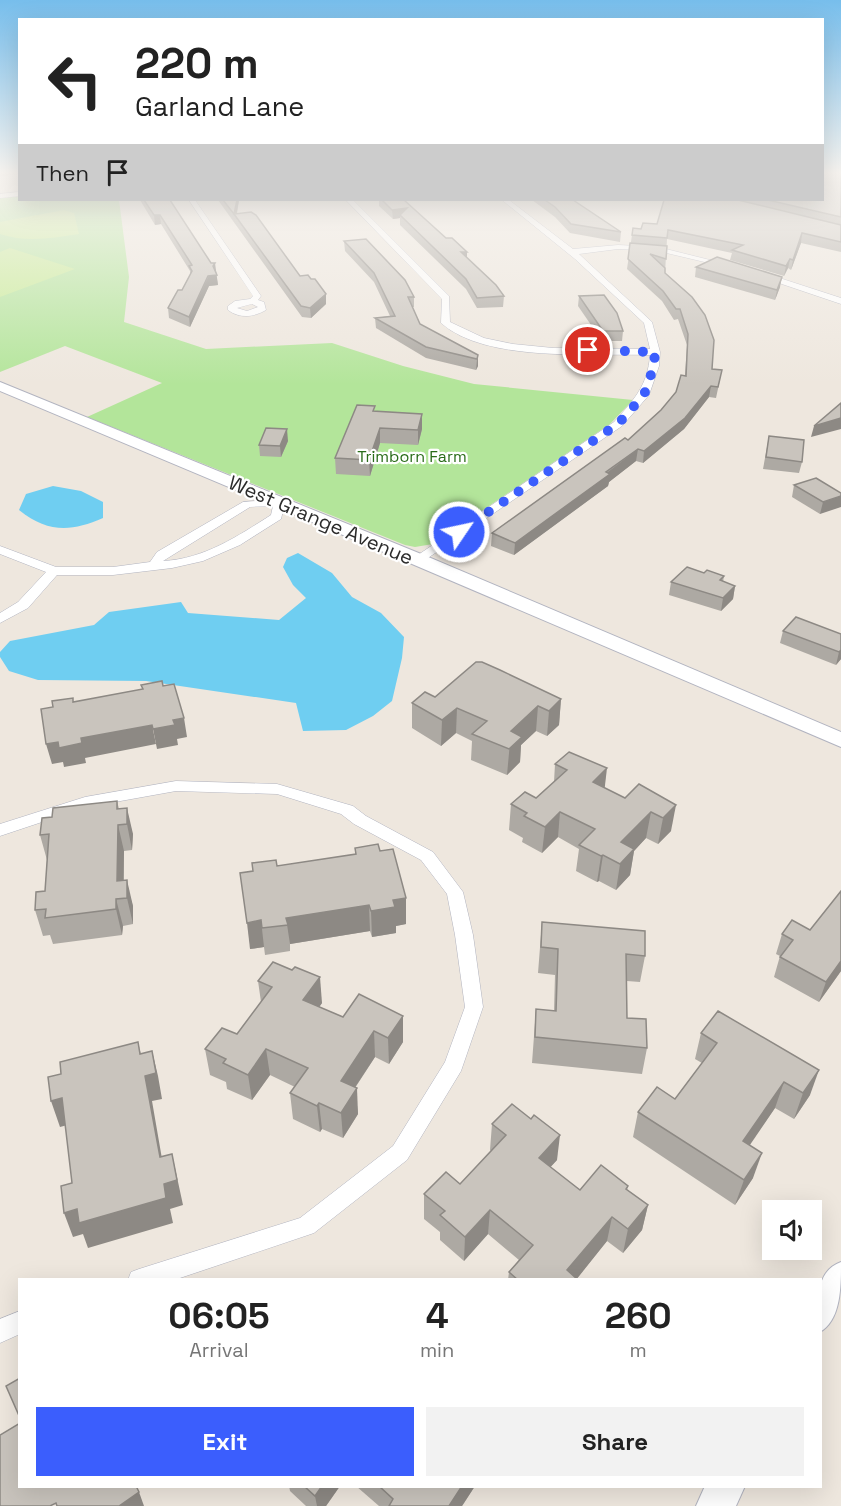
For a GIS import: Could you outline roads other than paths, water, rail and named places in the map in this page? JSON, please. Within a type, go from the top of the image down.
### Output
[{"type":"street","points":[[221,243],[257,296],[253,302]]},
{"type":"street","points":[[392,243],[446,297],[446,323],[467,334],[492,344],[543,349],[655,352]]},
{"type":"street","points":[[419,560],[618,424],[644,395],[654,366],[655,352],[648,321],[561,243]]},
{"type":"street","points":[[572,252],[618,247],[658,249],[736,267]]},
{"type":"street","points":[[756,273],[841,301]]},
{"type":"street","name":"West Grange Avenue","points":[[0,386],[419,560],[841,740]]},
{"type":"street","points":[[0,550],[54,571],[113,571],[172,564],[202,557],[236,542],[277,518],[279,502],[247,504],[161,555],[154,565]]},
{"type":"street","points":[[0,619],[23,605],[54,571]]},
{"type":"street","points":[[0,830],[85,802],[176,786],[277,789],[347,810],[360,820],[427,856],[455,892],[464,934],[474,1007],[454,1065],[400,1153],[306,1226],[145,1278]]},
{"type":"street","points":[[822,1311],[841,1278]]},
{"type":"street","points":[[0,1331],[18,1323]]},
{"type":"street","points":[[716,1506],[725,1488]]},
{"type":"water","points":[[53,486],[81,491],[103,502],[103,518],[80,526],[60,528],[40,523],[19,510],[26,494]]},
{"type":"water","points":[[298,553],[332,573],[352,597],[381,613],[404,637],[402,658],[392,701],[373,716],[346,730],[303,731],[296,703],[146,681],[38,680],[9,671],[0,657],[0,652],[10,641],[94,625],[109,612],[181,602],[188,613],[279,620],[306,598],[293,585],[283,567],[287,558]]},
{"type":"park label","name":"Trimborn Farm","points":[[412,456]]}]
